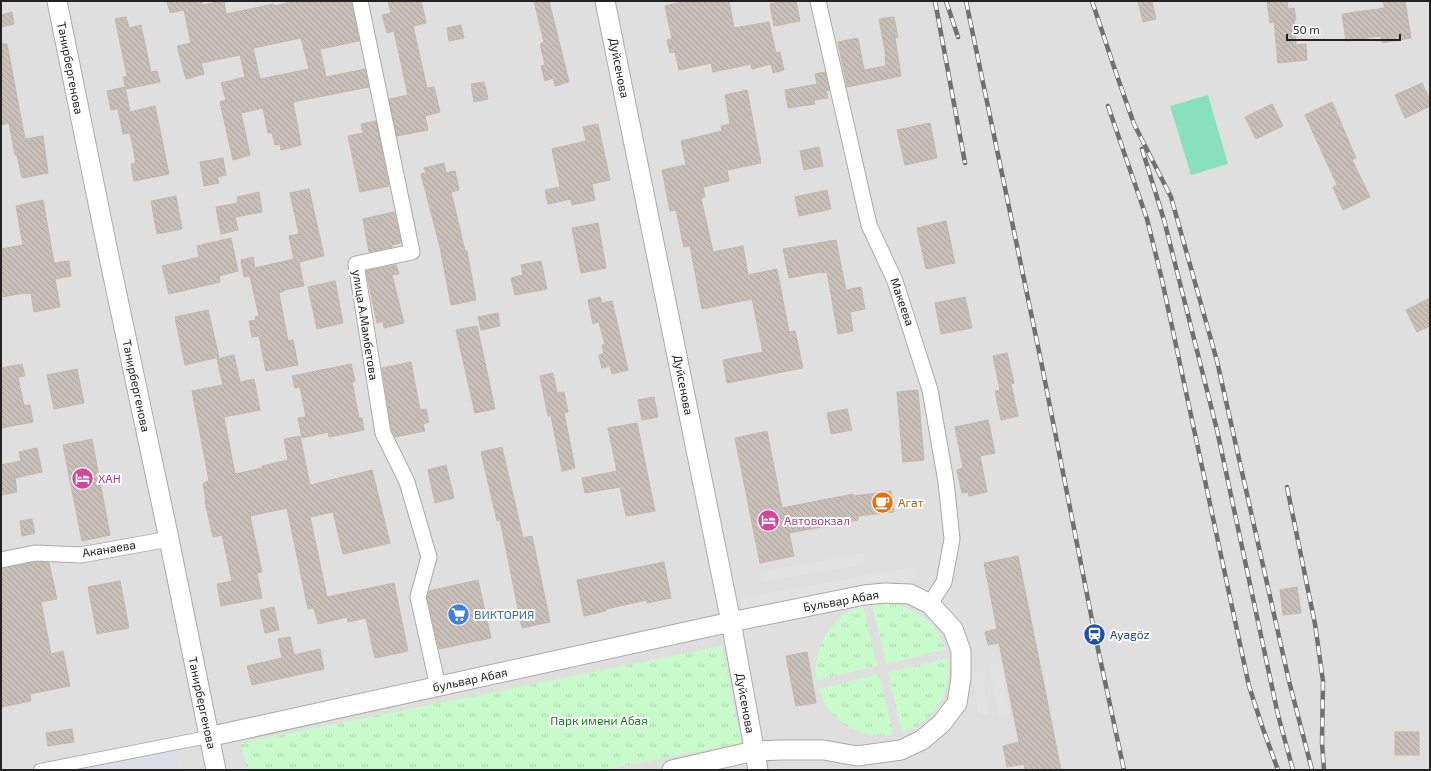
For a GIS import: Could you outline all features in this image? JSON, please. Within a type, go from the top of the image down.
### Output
[{"type":"street","name":"Танирбергенова","points":[[57,1],[216,770]]},
{"type":"street","name":"улица А.Мамбетова","points":[[360,1],[412,252],[356,264],[383,433],[407,482],[429,557],[418,597],[438,687]]},
{"type":"street","name":"Дуйсенова","points":[[605,1],[731,622],[758,770]]},
{"type":"street","name":"Макеева","points":[[818,1],[869,224],[895,281],[930,390],[946,482],[952,539],[944,582],[930,604]]},
{"type":"street","name":"Аканаева","points":[[1,560],[35,553],[81,555],[169,539]]},
{"type":"street","name":"Бульвар Абая","points":[[731,622],[864,595],[885,593],[910,594],[930,604],[953,629],[961,651],[961,678],[957,703],[942,723],[922,740],[902,750],[857,756],[824,750],[754,751]]},
{"type":"street","name":"бульвар Абая","points":[[208,737],[731,622]]},
{"type":"street","points":[[40,770],[208,737]]},
{"type":"street","points":[[672,770],[754,751]]},
{"type":"shaded area","name":"Ayagöz","points":[[1,1],[1430,1],[1430,770],[1,770]]},
{"type":"shaded area","points":[[863,553],[865,564],[762,582],[760,572]]},
{"type":"shaded area","points":[[914,567],[916,578],[742,608],[740,598]]},
{"type":"shaded area","points":[[1000,663],[1010,714],[999,716],[989,665]]},
{"type":"shaded area","points":[[982,671],[989,713],[979,715],[971,673]]},
{"type":"shaded area","points":[[173,744],[179,770],[40,770]]},
{"type":"green space","points":[[1208,95],[1228,164],[1191,175],[1170,106]]},
{"type":"green space","points":[[878,603],[900,605],[915,612],[934,628],[943,642],[945,650],[886,664],[872,604]]},
{"type":"green space","points":[[863,606],[877,666],[817,680],[817,657],[826,634],[842,616]]},
{"type":"green space","name":"Парк имени Абая","points":[[722,646],[741,743],[603,770],[247,770],[241,743]]},
{"type":"green space","points":[[947,658],[949,670],[948,682],[939,704],[932,714],[923,722],[902,732],[888,673]]},
{"type":"green space","points":[[879,674],[893,734],[881,736],[870,735],[847,726],[829,710],[819,689]]},
{"type":"building","points":[[167,1],[202,1],[202,5],[224,1],[226,14],[296,1],[351,1],[359,41],[320,49],[326,77],[365,69],[369,87],[293,102],[301,145],[281,150],[280,144],[275,145],[272,133],[268,133],[263,108],[241,113],[250,155],[233,160],[220,102],[226,100],[221,83],[245,77],[240,55],[201,63],[204,74],[186,79],[177,46],[191,43],[184,10],[170,13]],"holes":[[[301,38],[309,69],[260,79],[253,48]]]},
{"type":"building","points":[[388,1],[421,1],[426,23],[413,26],[427,88],[434,87],[440,112],[425,116],[428,130],[397,136],[389,99],[408,95],[394,31],[387,33],[382,15],[391,13]]},
{"type":"building","points":[[534,1],[549,1],[569,82],[555,86],[553,78],[545,81],[541,66],[545,65],[540,44],[544,42]]},
{"type":"building","points":[[685,1],[729,1],[734,28],[769,22],[776,53],[780,52],[784,70],[773,73],[771,64],[752,69],[751,64],[713,72],[711,63],[679,70],[675,52],[670,53],[667,40],[672,39],[665,6]]},
{"type":"building","points":[[784,1],[796,1],[800,21],[774,26],[770,4]]},
{"type":"building","points":[[1138,1],[1152,1],[1156,19],[1143,22]]},
{"type":"building","points":[[1267,1],[1287,1],[1288,9],[1294,8],[1296,20],[1294,20],[1296,45],[1306,44],[1307,60],[1278,63],[1274,22],[1270,23]]},
{"type":"building","points":[[1383,1],[1405,1],[1411,38],[1382,43],[1381,36],[1346,41],[1342,14],[1385,8]]},
{"type":"building","points":[[12,12],[14,24],[1,27],[1,15]]},
{"type":"building","points":[[126,17],[129,28],[141,25],[151,72],[157,71],[160,82],[126,89],[123,77],[127,76],[115,19]]},
{"type":"building","points":[[894,17],[898,37],[895,38],[901,76],[847,87],[838,42],[858,38],[864,70],[886,66],[886,56],[879,19]]},
{"type":"building","points":[[461,25],[464,38],[449,41],[447,28]]},
{"type":"building","points":[[1,44],[7,44],[25,139],[43,136],[48,173],[22,178],[17,155],[15,155],[9,123],[1,125]]},
{"type":"building","points":[[825,72],[829,90],[826,91],[828,98],[814,100],[815,104],[788,108],[785,90],[817,84],[815,74]]},
{"type":"building","points":[[484,82],[488,99],[474,102],[471,84]]},
{"type":"building","points":[[1422,83],[1430,100],[1430,106],[1405,118],[1395,95]]},
{"type":"building","points":[[125,87],[130,112],[155,106],[169,174],[134,181],[131,164],[136,163],[130,133],[123,134],[118,109],[111,110],[107,91]]},
{"type":"building","points":[[747,90],[761,163],[727,170],[729,181],[703,187],[705,197],[701,198],[713,252],[743,246],[748,275],[777,269],[789,332],[795,331],[803,368],[727,383],[723,360],[763,352],[752,299],[702,309],[690,246],[684,247],[676,210],[670,211],[662,170],[686,165],[681,141],[722,131],[721,126],[730,124],[725,95]]},
{"type":"building","points":[[1332,102],[1356,158],[1352,160],[1370,197],[1343,210],[1333,187],[1337,185],[1305,115]]},
{"type":"building","points":[[1272,104],[1283,126],[1256,139],[1245,117]]},
{"type":"building","points":[[376,121],[389,186],[360,192],[348,136],[363,133],[361,124]]},
{"type":"building","points":[[930,123],[937,158],[905,165],[897,130]]},
{"type":"building","points":[[598,124],[610,180],[592,184],[595,200],[572,205],[571,199],[548,204],[545,190],[560,187],[552,149],[586,141],[583,127]]},
{"type":"building","points":[[819,147],[823,166],[804,170],[800,151]]},
{"type":"building","points":[[223,158],[226,175],[217,177],[219,183],[204,186],[200,162]]},
{"type":"building","points":[[444,163],[446,173],[455,171],[459,190],[451,192],[465,251],[467,251],[476,300],[451,305],[440,247],[421,174],[426,173],[424,168]]},
{"type":"building","points":[[309,189],[324,256],[299,262],[304,286],[284,290],[279,293],[288,341],[293,340],[298,365],[266,371],[259,336],[252,337],[249,321],[256,320],[255,317],[259,316],[250,276],[244,277],[241,260],[253,257],[255,268],[294,259],[289,236],[299,234],[290,193]]},
{"type":"building","points":[[827,190],[831,209],[799,216],[795,197]]},
{"type":"building","points":[[259,192],[262,212],[235,217],[238,230],[221,234],[216,207],[238,203],[237,197]]},
{"type":"building","points":[[176,196],[182,229],[157,234],[151,201]]},
{"type":"building","points":[[43,200],[54,263],[69,261],[71,276],[55,279],[60,307],[34,312],[31,293],[1,297],[1,249],[23,245],[16,206]]},
{"type":"building","points":[[394,212],[401,243],[392,245],[392,247],[369,252],[363,219]]},
{"type":"building","points":[[946,221],[955,263],[926,269],[917,228]]},
{"type":"building","points":[[598,223],[606,268],[581,273],[572,228]]},
{"type":"building","points":[[231,238],[238,271],[219,276],[220,282],[169,294],[162,266],[199,257],[197,246]]},
{"type":"building","points":[[836,240],[846,290],[861,287],[865,309],[850,312],[853,331],[838,334],[827,272],[789,278],[783,249]]},
{"type":"building","points":[[541,261],[547,289],[515,295],[511,278],[523,275],[521,265]]},
{"type":"building","points":[[396,265],[399,274],[392,275],[404,323],[384,328],[383,321],[377,323],[366,271]]},
{"type":"building","points":[[335,281],[343,323],[317,329],[308,287]]},
{"type":"building","points":[[600,297],[602,303],[612,301],[628,370],[612,374],[610,366],[602,368],[599,355],[604,354],[602,345],[605,345],[599,322],[593,324],[588,300]]},
{"type":"building","points":[[965,297],[972,328],[941,334],[935,303]]},
{"type":"building","points":[[1430,298],[1430,326],[1417,332],[1406,310]]},
{"type":"building","points":[[208,310],[219,357],[185,365],[175,317]]},
{"type":"building","points":[[498,313],[500,326],[481,330],[478,317]]},
{"type":"building","points":[[477,326],[495,409],[475,413],[456,330]]},
{"type":"building","points":[[1007,353],[1014,383],[1011,384],[1018,416],[1001,420],[995,391],[1000,390],[993,356]]},
{"type":"building","points":[[234,355],[240,382],[254,379],[260,410],[224,417],[235,474],[288,460],[284,439],[300,436],[310,485],[372,470],[390,543],[343,554],[333,512],[310,517],[327,597],[394,583],[408,651],[375,658],[366,618],[348,622],[347,617],[318,624],[314,608],[308,609],[287,508],[250,516],[262,572],[257,573],[262,598],[221,606],[217,584],[232,581],[222,535],[213,537],[205,502],[203,483],[209,481],[192,391],[223,385],[217,359]]},
{"type":"building","points":[[411,362],[420,410],[426,409],[429,422],[423,424],[425,431],[395,437],[392,431],[382,368]]},
{"type":"building","points":[[22,364],[25,376],[18,377],[24,406],[30,405],[33,422],[1,428],[1,368]]},
{"type":"building","points":[[351,364],[355,381],[352,382],[359,418],[362,418],[364,430],[329,437],[328,432],[302,438],[298,418],[306,417],[300,387],[295,388],[292,376]]},
{"type":"building","points":[[77,369],[84,403],[54,409],[47,375]]},
{"type":"building","points":[[553,373],[557,393],[564,392],[568,412],[564,413],[575,468],[562,471],[551,416],[548,416],[540,376]]},
{"type":"building","points":[[918,390],[924,460],[903,462],[897,392]]},
{"type":"building","points":[[654,397],[658,417],[642,420],[638,400]]},
{"type":"building","points":[[847,409],[852,430],[831,434],[827,413]]},
{"type":"building","points":[[988,420],[995,453],[980,456],[987,492],[969,496],[968,492],[962,493],[957,470],[963,468],[955,427]]},
{"type":"building","points":[[637,423],[655,511],[626,516],[620,487],[585,493],[582,478],[617,471],[608,428]]},
{"type":"building","points":[[767,431],[782,508],[853,494],[854,496],[891,491],[894,512],[858,516],[858,520],[789,533],[794,556],[760,563],[735,438]]},
{"type":"building","points":[[92,439],[110,535],[82,541],[63,445]]},
{"type":"building","points":[[502,447],[523,538],[532,536],[550,622],[522,628],[500,520],[497,521],[481,452]]},
{"type":"building","points":[[37,448],[42,472],[15,478],[17,492],[1,495],[1,465],[21,461],[19,452]]},
{"type":"building","points":[[446,465],[454,498],[435,503],[428,470]]},
{"type":"building","points":[[32,519],[35,533],[22,536],[20,521]]},
{"type":"building","points":[[1018,556],[1061,770],[1025,770],[1024,764],[1007,767],[1003,746],[1019,742],[999,643],[988,645],[985,632],[997,629],[984,563]]},
{"type":"building","points":[[36,562],[49,563],[57,599],[41,602],[51,654],[63,651],[70,686],[30,694],[31,701],[1,707],[1,569]]},
{"type":"building","points":[[664,562],[671,598],[647,603],[647,600],[606,609],[606,611],[584,616],[577,580]]},
{"type":"building","name":"ВИКТОРИЯ","points":[[478,580],[491,638],[439,649],[427,597],[429,591]]},
{"type":"building","points":[[120,581],[129,628],[97,634],[88,587]]},
{"type":"building","points":[[1297,587],[1301,613],[1283,615],[1280,590]]},
{"type":"building","points":[[274,607],[279,630],[265,633],[260,610]]},
{"type":"building","points":[[290,637],[294,655],[320,649],[324,669],[252,685],[247,666],[282,658],[278,639]]},
{"type":"building","points":[[807,652],[816,703],[796,706],[786,656]]},
{"type":"building","points":[[72,729],[74,742],[48,746],[46,733]]},
{"type":"building","points":[[1395,732],[1419,732],[1419,755],[1395,755]]},
{"type":"railway","points":[[935,1],[965,163]]},
{"type":"railway","points":[[946,1],[958,37]]},
{"type":"railway","points":[[966,1],[1041,361],[1095,635],[1124,770]]},
{"type":"railway","points":[[1092,1],[1134,124],[1171,197],[1217,361],[1289,681],[1312,770]]},
{"type":"railway","points":[[1108,106],[1147,219],[1162,280],[1249,686],[1278,770]]},
{"type":"railway","points":[[1142,149],[1164,220],[1217,430],[1278,715],[1293,770]]},
{"type":"railway","points":[[1287,487],[1315,624],[1323,681],[1322,743],[1324,770]]},
{"type":"place","name":"ХАН","points":[[82,479]]},
{"type":"place","name":"Агат","points":[[882,503]]},
{"type":"place","name":"Автовокзал","points":[[769,521]]},
{"type":"place","name":"ВИКТОРИЯ","points":[[458,615]]},
{"type":"place","name":"Ayagöz","points":[[1095,635]]}]
